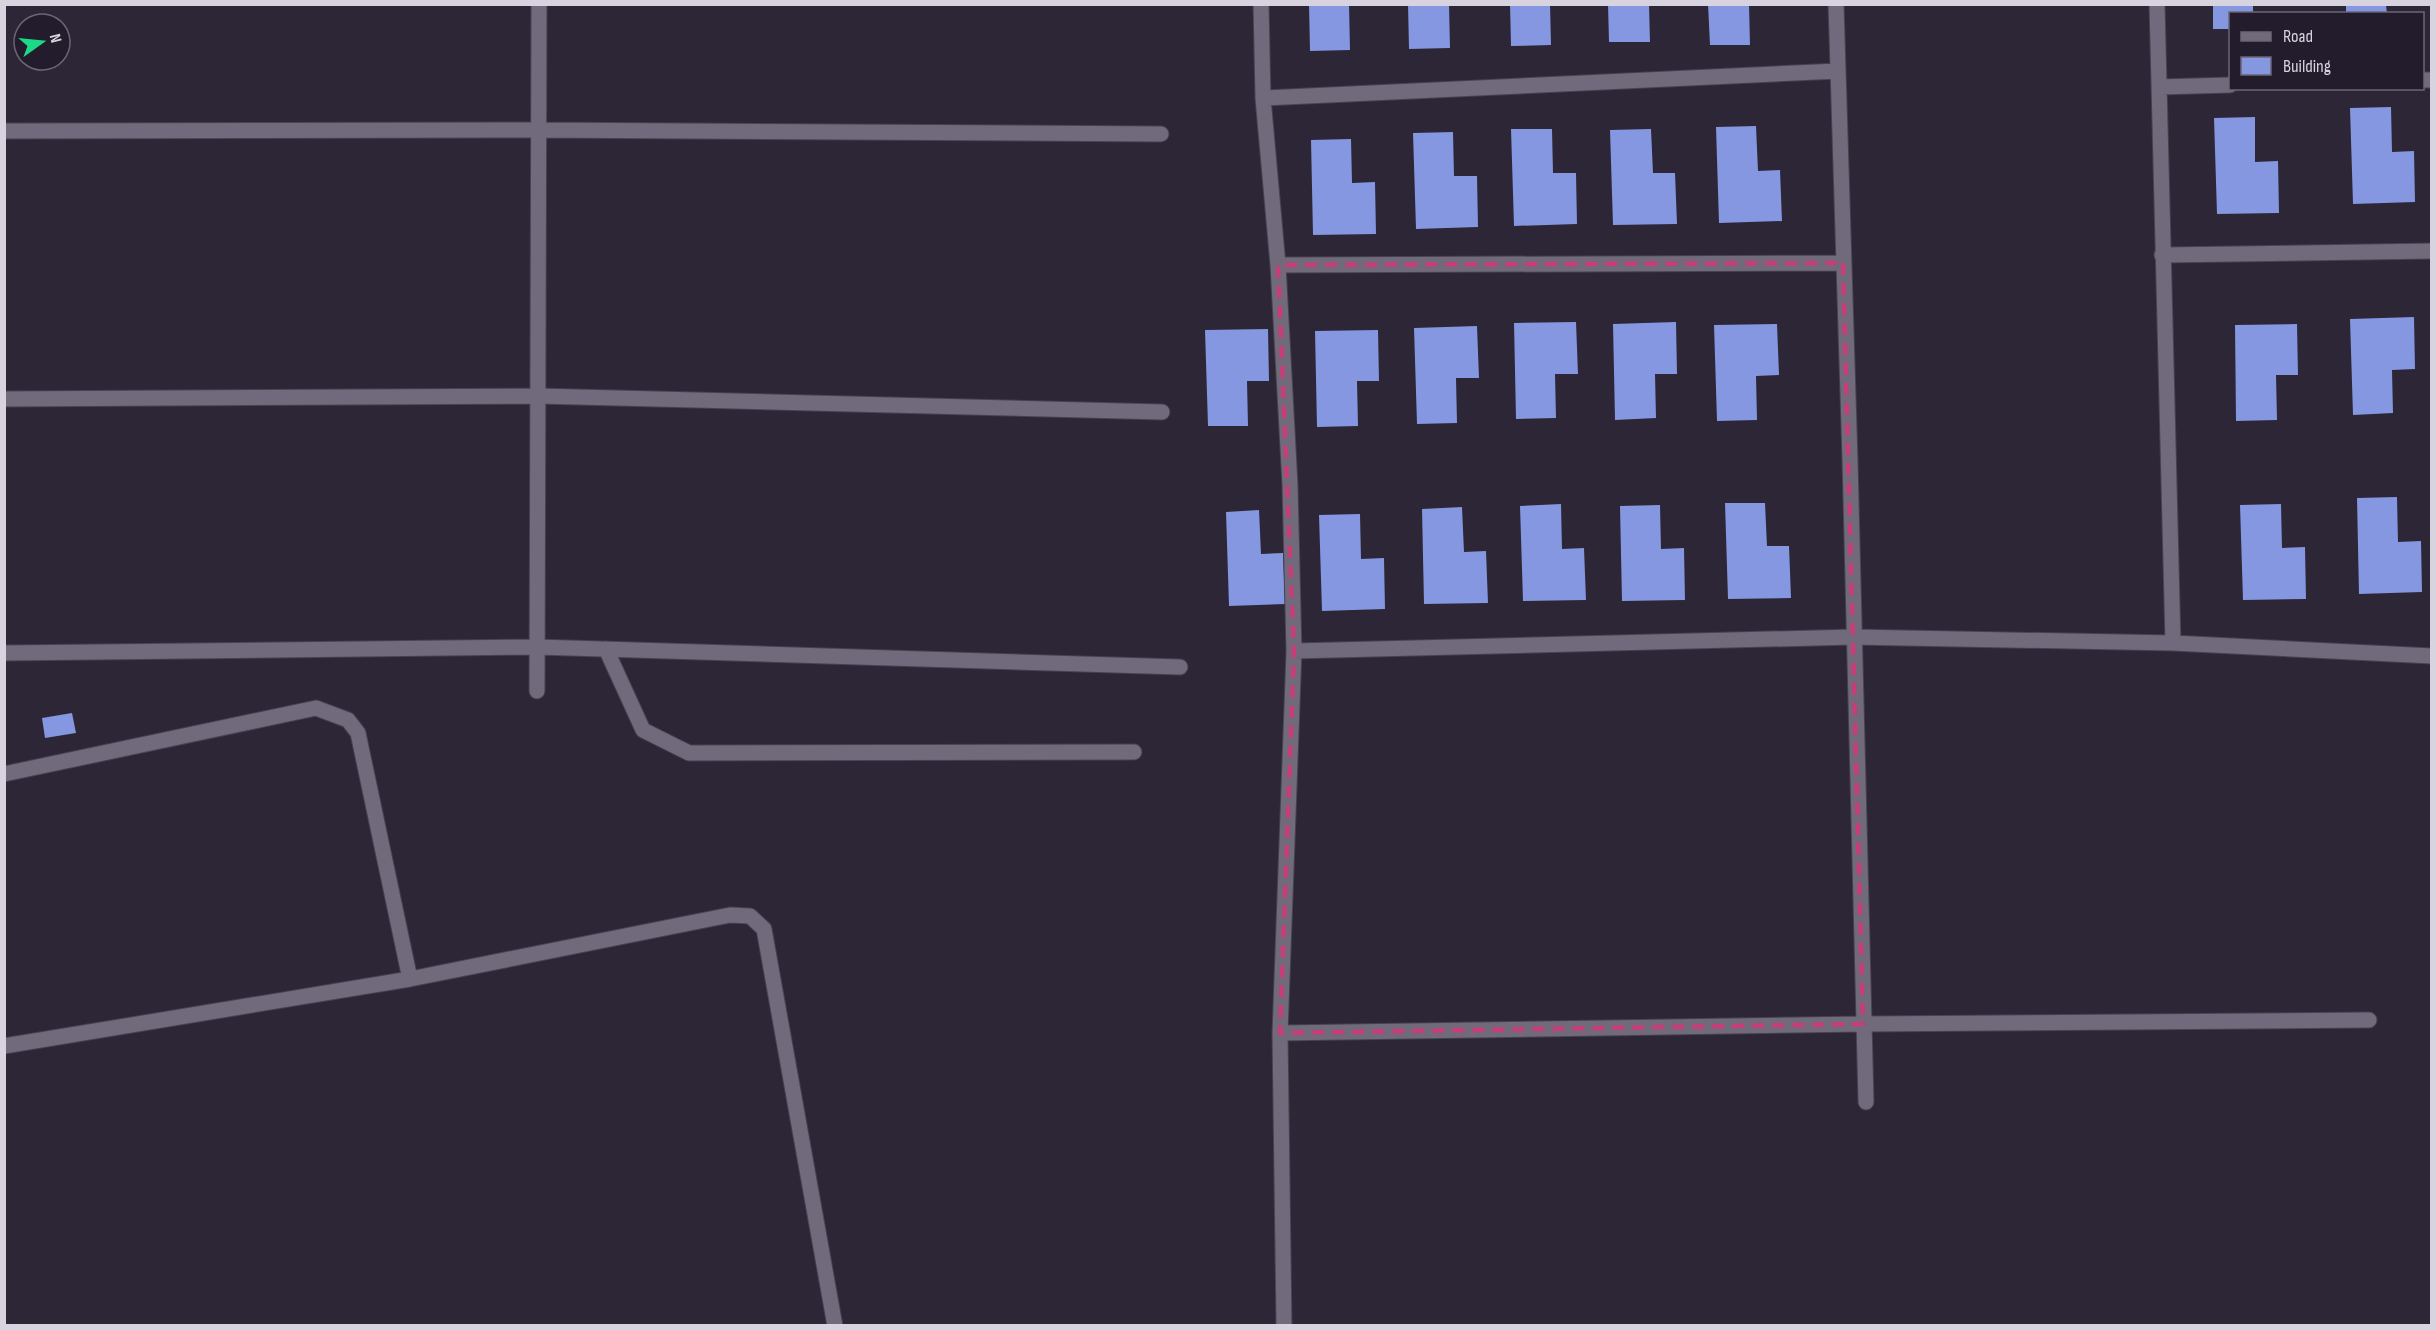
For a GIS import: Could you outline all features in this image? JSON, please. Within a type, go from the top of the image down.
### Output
[{"type":"street","points":[[537,691],[539,4]]},
{"type":"street","points":[[1260,4],[1263,98],[1278,265],[1290,485],[1294,651],[1280,1033],[1284,1326]]},
{"type":"street","points":[[1836,4],[1866,1102]]},
{"type":"street","points":[[2157,4],[2173,643]]},
{"type":"street","points":[[1263,98],[1838,71]]},
{"type":"street","points":[[2159,87],[2229,85]]},
{"type":"street","points":[[4,132],[538,130],[1161,134]]},
{"type":"street","points":[[2162,255],[2432,251]]},
{"type":"street","points":[[1278,265],[1843,263]]},
{"type":"street","points":[[4,399],[538,396],[1162,412]]},
{"type":"street","points":[[1294,651],[1853,637],[2173,643],[2432,656]]},
{"type":"street","points":[[4,653],[537,647],[1180,667]]},
{"type":"street","points":[[606,649],[643,730],[689,753],[1134,752]]},
{"type":"street","points":[[4,774],[316,708],[348,720],[358,733],[410,979]]},
{"type":"street","points":[[4,1046],[410,979],[730,915],[750,916],[764,929],[835,1326]]},
{"type":"street","points":[[1280,1033],[1863,1024],[2369,1020]]},
{"type":"highlighted area","points":[[1843,263],[1863,1024],[1280,1033],[1294,651],[1278,265]]},
{"type":"building","points":[[1309,4],[1349,4],[1350,50],[1310,51]]},
{"type":"building","points":[[1408,4],[1449,4],[1450,48],[1409,49]]},
{"type":"building","points":[[1510,4],[1550,4],[1551,45],[1511,46]]},
{"type":"building","points":[[1608,4],[1649,4],[1650,42],[1609,42]]},
{"type":"building","points":[[1708,4],[1749,4],[1750,45],[1710,45]]},
{"type":"building","points":[[2213,5],[2253,5],[2253,12],[2229,12],[2229,29],[2213,29]]},
{"type":"building","points":[[2346,5],[2386,5],[2387,12],[2346,12]]},
{"type":"building","points":[[2391,107],[2392,152],[2414,151],[2415,202],[2353,204],[2350,108]]},
{"type":"building","points":[[2255,117],[2255,162],[2278,161],[2279,213],[2217,214],[2214,118]]},
{"type":"building","points":[[1756,126],[1758,171],[1780,170],[1782,221],[1719,223],[1716,127]]},
{"type":"building","points":[[1511,129],[1552,129],[1553,173],[1576,173],[1577,224],[1514,226]]},
{"type":"building","points":[[1651,129],[1653,173],[1675,173],[1677,224],[1613,225],[1610,130]]},
{"type":"building","points":[[1453,132],[1454,176],[1477,176],[1478,227],[1416,229],[1413,133]]},
{"type":"building","points":[[1351,139],[1352,183],[1375,182],[1376,234],[1313,235],[1311,140]]},
{"type":"building","points":[[2414,317],[2415,369],[2392,370],[2393,413],[2353,415],[2350,319]]},
{"type":"building","points":[[1576,322],[1578,374],[1555,374],[1556,418],[1516,419],[1514,323]]},
{"type":"building","points":[[1676,322],[1677,374],[1655,374],[1656,418],[1615,420],[1613,324]]},
{"type":"building","points":[[1777,324],[1779,375],[1756,376],[1757,420],[1717,421],[1714,325]]},
{"type":"building","points":[[2297,324],[2298,375],[2276,375],[2277,420],[2236,421],[2235,325]]},
{"type":"building","points":[[1477,326],[1479,378],[1456,378],[1457,423],[1417,424],[1414,328]]},
{"type":"building","points":[[1268,329],[1269,381],[1247,381],[1248,426],[1208,426],[1205,330]]},
{"type":"building","points":[[1378,330],[1379,381],[1357,381],[1358,426],[1317,427],[1315,331]]},
{"type":"building","points":[[2397,497],[2398,542],[2421,541],[2422,592],[2359,594],[2357,498]]},
{"type":"building","points":[[1725,503],[1765,503],[1767,546],[1789,546],[1791,598],[1728,599]]},
{"type":"building","points":[[1561,504],[1562,549],[1584,548],[1586,600],[1523,601],[1520,506]]},
{"type":"building","points":[[2281,504],[2282,548],[2305,547],[2306,599],[2243,600],[2240,505]]},
{"type":"building","points":[[1660,505],[1661,549],[1684,548],[1685,600],[1622,601],[1620,506]]},
{"type":"building","points":[[1462,507],[1464,552],[1486,551],[1488,603],[1424,604],[1422,509]]},
{"type":"building","points":[[1259,510],[1261,554],[1283,553],[1285,604],[1229,606],[1226,512]]},
{"type":"building","points":[[1360,514],[1361,559],[1384,558],[1385,609],[1322,611],[1319,515]]},
{"type":"building","points":[[72,713],[76,733],[45,738],[42,718]]}]
